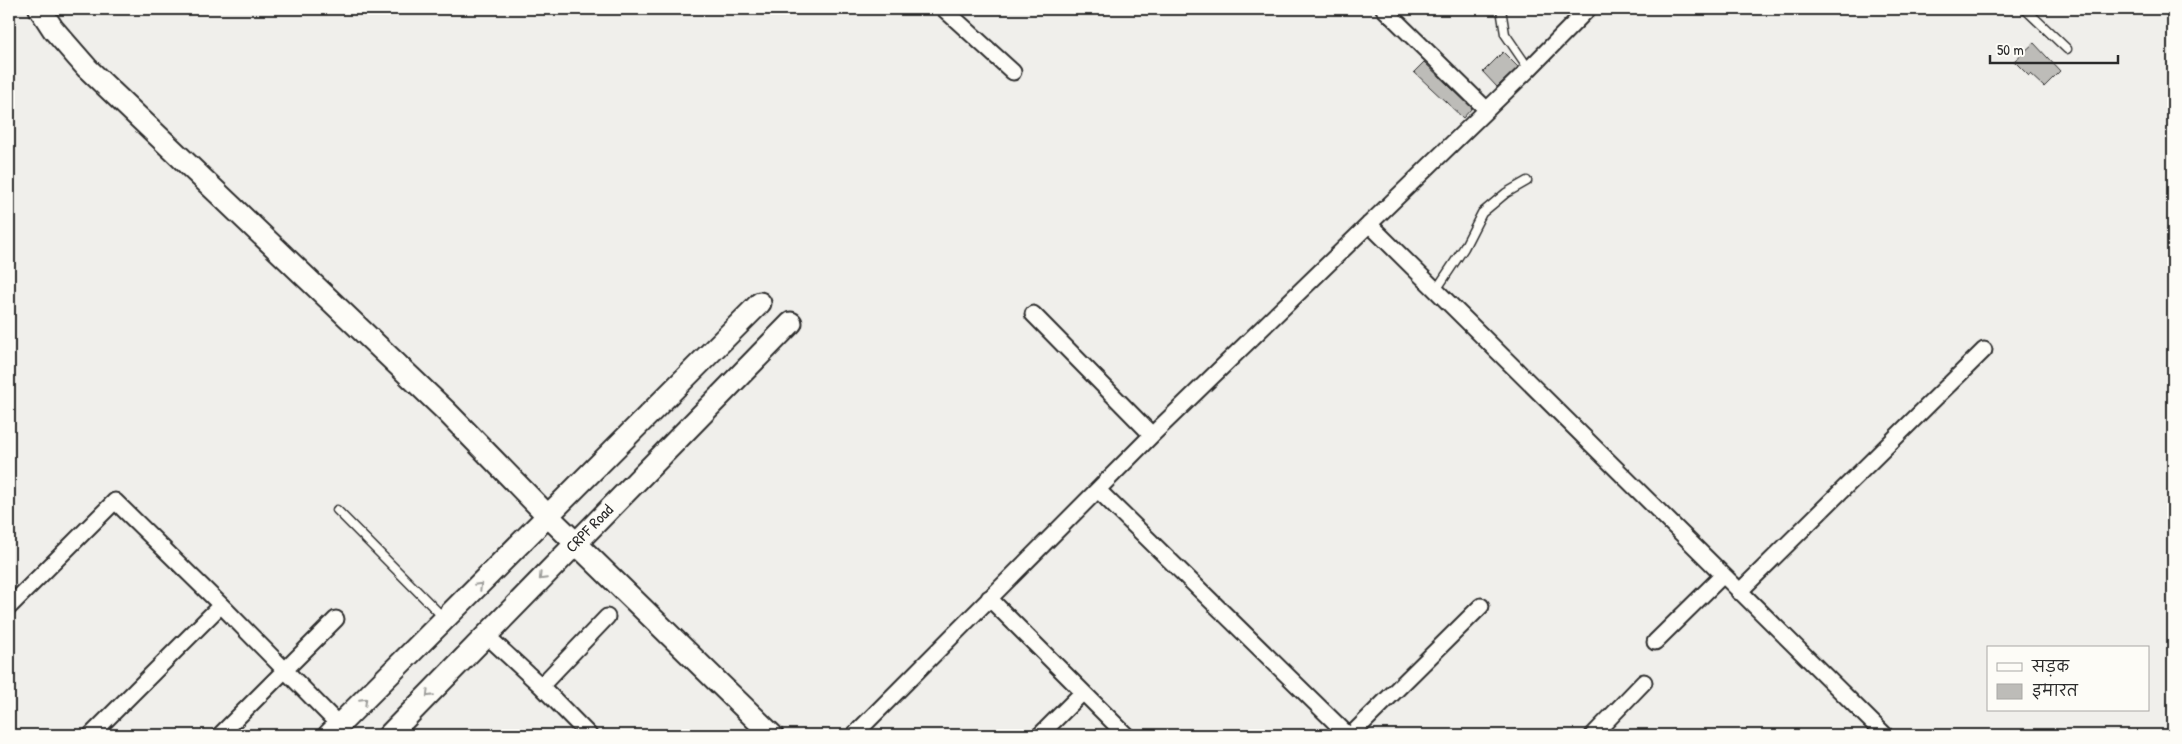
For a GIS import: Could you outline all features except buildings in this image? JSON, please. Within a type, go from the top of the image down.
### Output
[{"type":"street","points":[[40,9],[53,29],[87,68],[446,412],[548,516],[772,735]]},
{"type":"street","points":[[1384,9],[1486,109]]},
{"type":"street","points":[[854,735],[1152,435],[1529,69],[1588,9]]},
{"type":"street","points":[[949,10],[1013,72]]},
{"type":"street","points":[[1369,224],[1885,735]]},
{"type":"street","points":[[9,607],[115,501],[285,671],[334,730],[760,303]]},
{"type":"street","points":[[1033,314],[1152,435]]},
{"type":"street","name":"CRPF Road","points":[[389,735],[791,323]]},
{"type":"street","points":[[1739,592],[1984,350]]},
{"type":"street","points":[[1098,490],[1350,735],[1481,606]]},
{"type":"street","points":[[1655,642],[1723,575]]},
{"type":"street","points":[[989,598],[1126,735]]},
{"type":"street","points":[[92,735],[221,605]]},
{"type":"street","points":[[541,686],[607,617]]},
{"type":"street","points":[[220,735],[336,619]]},
{"type":"street","points":[[486,635],[541,686],[588,735]]},
{"type":"street","points":[[1593,735],[1644,682]]},
{"type":"street","points":[[1040,735],[1082,693]]},
{"type":"lane","points":[[1500,9],[1505,34],[1529,69]]},
{"type":"lane","points":[[2025,9],[2067,49]]},
{"type":"lane","points":[[1436,290],[1464,248],[1482,213],[1506,193],[1527,181]]},
{"type":"lane","points":[[337,510],[445,619]]}]
